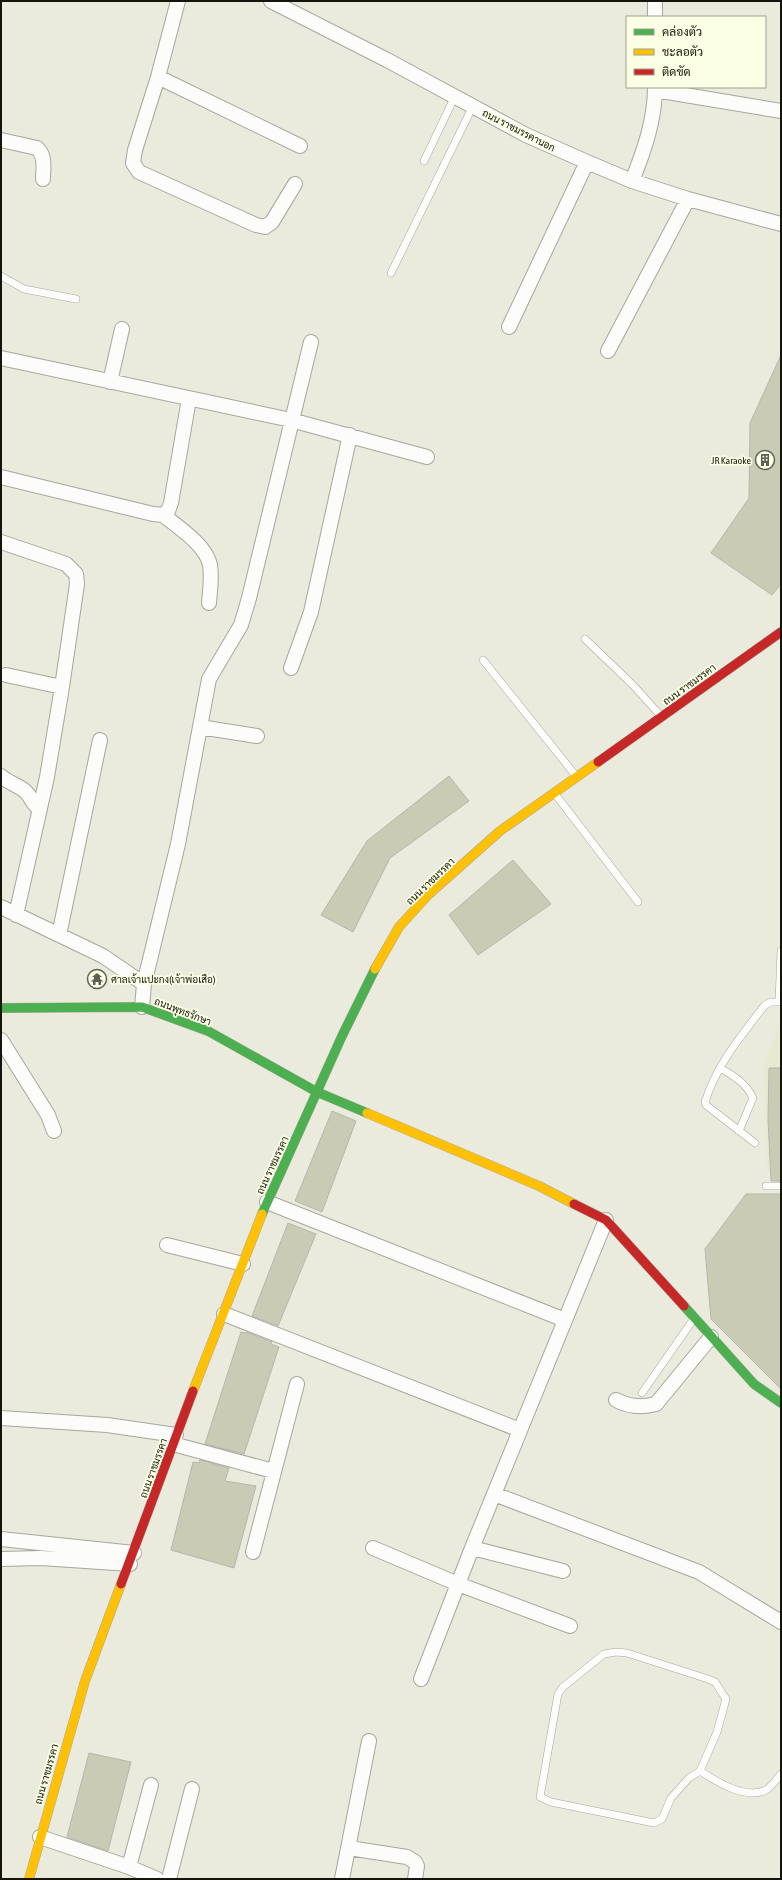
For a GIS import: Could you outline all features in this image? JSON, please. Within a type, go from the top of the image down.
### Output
[{"type":"street","points":[[178,1],[158,77],[135,150],[133,163],[139,172],[256,225],[264,226],[272,222],[295,184]]},
{"type":"street","name":"ถนน ราชมรรคานอก","points":[[271,1],[455,96],[526,136],[632,181],[688,199],[781,224]]},
{"type":"street","points":[[655,1],[655,16]]},
{"type":"street","points":[[158,77],[300,146]]},
{"type":"street","points":[[632,181],[647,144],[652,120],[655,89],[781,111]]},
{"type":"street","points":[[1,140],[37,148],[41,152],[44,160],[43,179]]},
{"type":"street","points":[[509,327],[587,162]]},
{"type":"street","points":[[608,351],[688,199]]},
{"type":"street","points":[[110,382],[122,329]]},
{"type":"street","points":[[142,1007],[144,984],[178,844],[209,679],[218,662],[231,645],[241,625],[249,598],[311,342]]},
{"type":"street","points":[[1,358],[291,420],[350,434],[427,457]]},
{"type":"street","points":[[163,515],[168,510],[171,502],[189,399]]},
{"type":"street","points":[[291,668],[311,612],[350,434]]},
{"type":"street","points":[[1,477],[153,514],[163,515],[189,535],[210,563],[211,575],[209,603]]},
{"type":"street","points":[[1,542],[66,564],[76,574],[77,584],[62,687],[40,808],[16,915]]},
{"type":"street","name":"ถนน ราชมรรคา","points":[[29,1879],[86,1681],[175,1440],[267,1202],[356,1007],[399,927],[428,895],[500,832],[781,632]]},
{"type":"street","points":[[6,675],[62,687]]},
{"type":"street","points":[[200,727],[257,736]]},
{"type":"street","points":[[59,935],[100,740]]},
{"type":"street","points":[[1,776],[7,782],[25,790],[34,805],[40,808]]},
{"type":"street","points":[[1,907],[103,956],[144,984]]},
{"type":"street","name":"ถนนพุทธรักษา","points":[[1,1008],[142,1007],[208,1031],[318,1092],[539,1186],[606,1220]]},
{"type":"street","points":[[1,1040],[48,1115],[54,1131]]},
{"type":"street","points":[[267,1202],[565,1320]]},
{"type":"street","points":[[421,1679],[472,1548],[606,1220],[754,1384],[781,1403]]},
{"type":"street","points":[[167,1245],[243,1264]]},
{"type":"street","points":[[224,1314],[520,1430]]},
{"type":"street","points":[[616,1400],[628,1406],[636,1407],[647,1407],[656,1404],[711,1337]]},
{"type":"street","points":[[253,1552],[297,1384]]},
{"type":"street","points":[[1,1418],[107,1425],[175,1440],[273,1471]]},
{"type":"street","points":[[494,1494],[699,1572],[781,1622]]},
{"type":"street","points":[[1,1539],[132,1558]]},
{"type":"street","points":[[373,1548],[458,1584],[570,1626]]},
{"type":"street","points":[[472,1548],[563,1571]]},
{"type":"street","points":[[1,1559],[132,1558]]},
{"type":"street","points":[[342,1879],[369,1741]]},
{"type":"street","points":[[129,1867],[151,1785]]},
{"type":"street","points":[[169,1879],[192,1789]]},
{"type":"street","points":[[40,1837],[129,1867],[157,1879]]},
{"type":"street","points":[[349,1848],[410,1858],[417,1866],[415,1879]]},
{"type":"lane","points":[[424,161],[455,96]]},
{"type":"lane","points":[[391,273],[473,106]]},
{"type":"lane","points":[[1,276],[24,289],[76,299]]},
{"type":"lane","points":[[585,640],[633,686],[662,717]]},
{"type":"lane","points":[[483,660],[577,778]]},
{"type":"lane","points":[[554,794],[638,902]]},
{"type":"lane","points":[[755,1143],[705,1102],[711,1083],[730,1050],[765,1005],[771,1002],[780,1002],[781,951]]},
{"type":"lane","points":[[720,1068],[738,1078],[748,1089],[753,1098],[739,1131]]},
{"type":"lane","points":[[766,1186],[781,1186]]},
{"type":"lane","points":[[642,1392],[694,1318]]},
{"type":"lane","points":[[627,1653],[708,1679],[718,1686],[726,1699],[717,1732],[700,1771],[689,1778],[671,1798],[662,1819],[654,1823],[551,1802],[540,1797],[558,1694],[563,1687],[604,1654],[627,1653]]},
{"type":"lane","points":[[700,1771],[716,1781],[749,1793],[765,1790],[781,1774]]},
{"type":"shaded area","points":[[779,1027],[781,1027],[781,1172],[767,1172],[764,1065]]},
{"type":"building","name":"JR Karaoke","points":[[781,355],[781,584],[772,595],[711,553],[749,498],[750,423]]},
{"type":"building","points":[[449,776],[469,801],[390,858],[353,932],[321,915],[367,841]]},
{"type":"building","points":[[513,860],[551,904],[478,955],[449,915]]},
{"type":"building","points":[[769,1068],[781,1068],[781,1181],[771,1181],[768,1119]]},
{"type":"building","points":[[332,1111],[356,1121],[322,1212],[295,1201]]},
{"type":"building","points":[[746,1194],[781,1194],[781,1389],[711,1319],[705,1249]]},
{"type":"building","points":[[288,1223],[316,1234],[278,1326],[252,1316]]},
{"type":"building","points":[[241,1332],[246,1332],[272,1342],[271,1344],[279,1347],[244,1454],[205,1444]]},
{"type":"building","points":[[200,1460],[229,1468],[225,1481],[256,1486],[234,1568],[171,1550],[193,1462],[199,1463]]},
{"type":"building","points":[[89,1753],[131,1762],[108,1851],[67,1837]]},
{"type":"traffic: fast","points":[[262,1214],[342,1036],[375,969]]},
{"type":"traffic: fast","points":[[1,1008],[142,1007],[208,1031],[317,1092],[367,1113]]},
{"type":"traffic: fast","points":[[684,1306],[754,1384],[781,1403]]},
{"type":"traffic: slow","points":[[375,969],[399,927],[428,895],[500,831],[598,762]]},
{"type":"traffic: slow","points":[[367,1113],[539,1186],[574,1204]]},
{"type":"traffic: slow","points":[[193,1391],[262,1214]]},
{"type":"traffic: slow","points":[[29,1879],[85,1681],[121,1584]]},
{"type":"traffic: jam","points":[[598,762],[781,632]]},
{"type":"traffic: jam","points":[[574,1204],[606,1220],[684,1306]]},
{"type":"traffic: jam","points":[[121,1584],[193,1391]]},
{"type":"place","name":"JR Karaoke","points":[[765,460]]},
{"type":"place","name":"ศาลเจ้าแปะกง(เจ้าพ่อเสือ)","points":[[97,979]]}]
